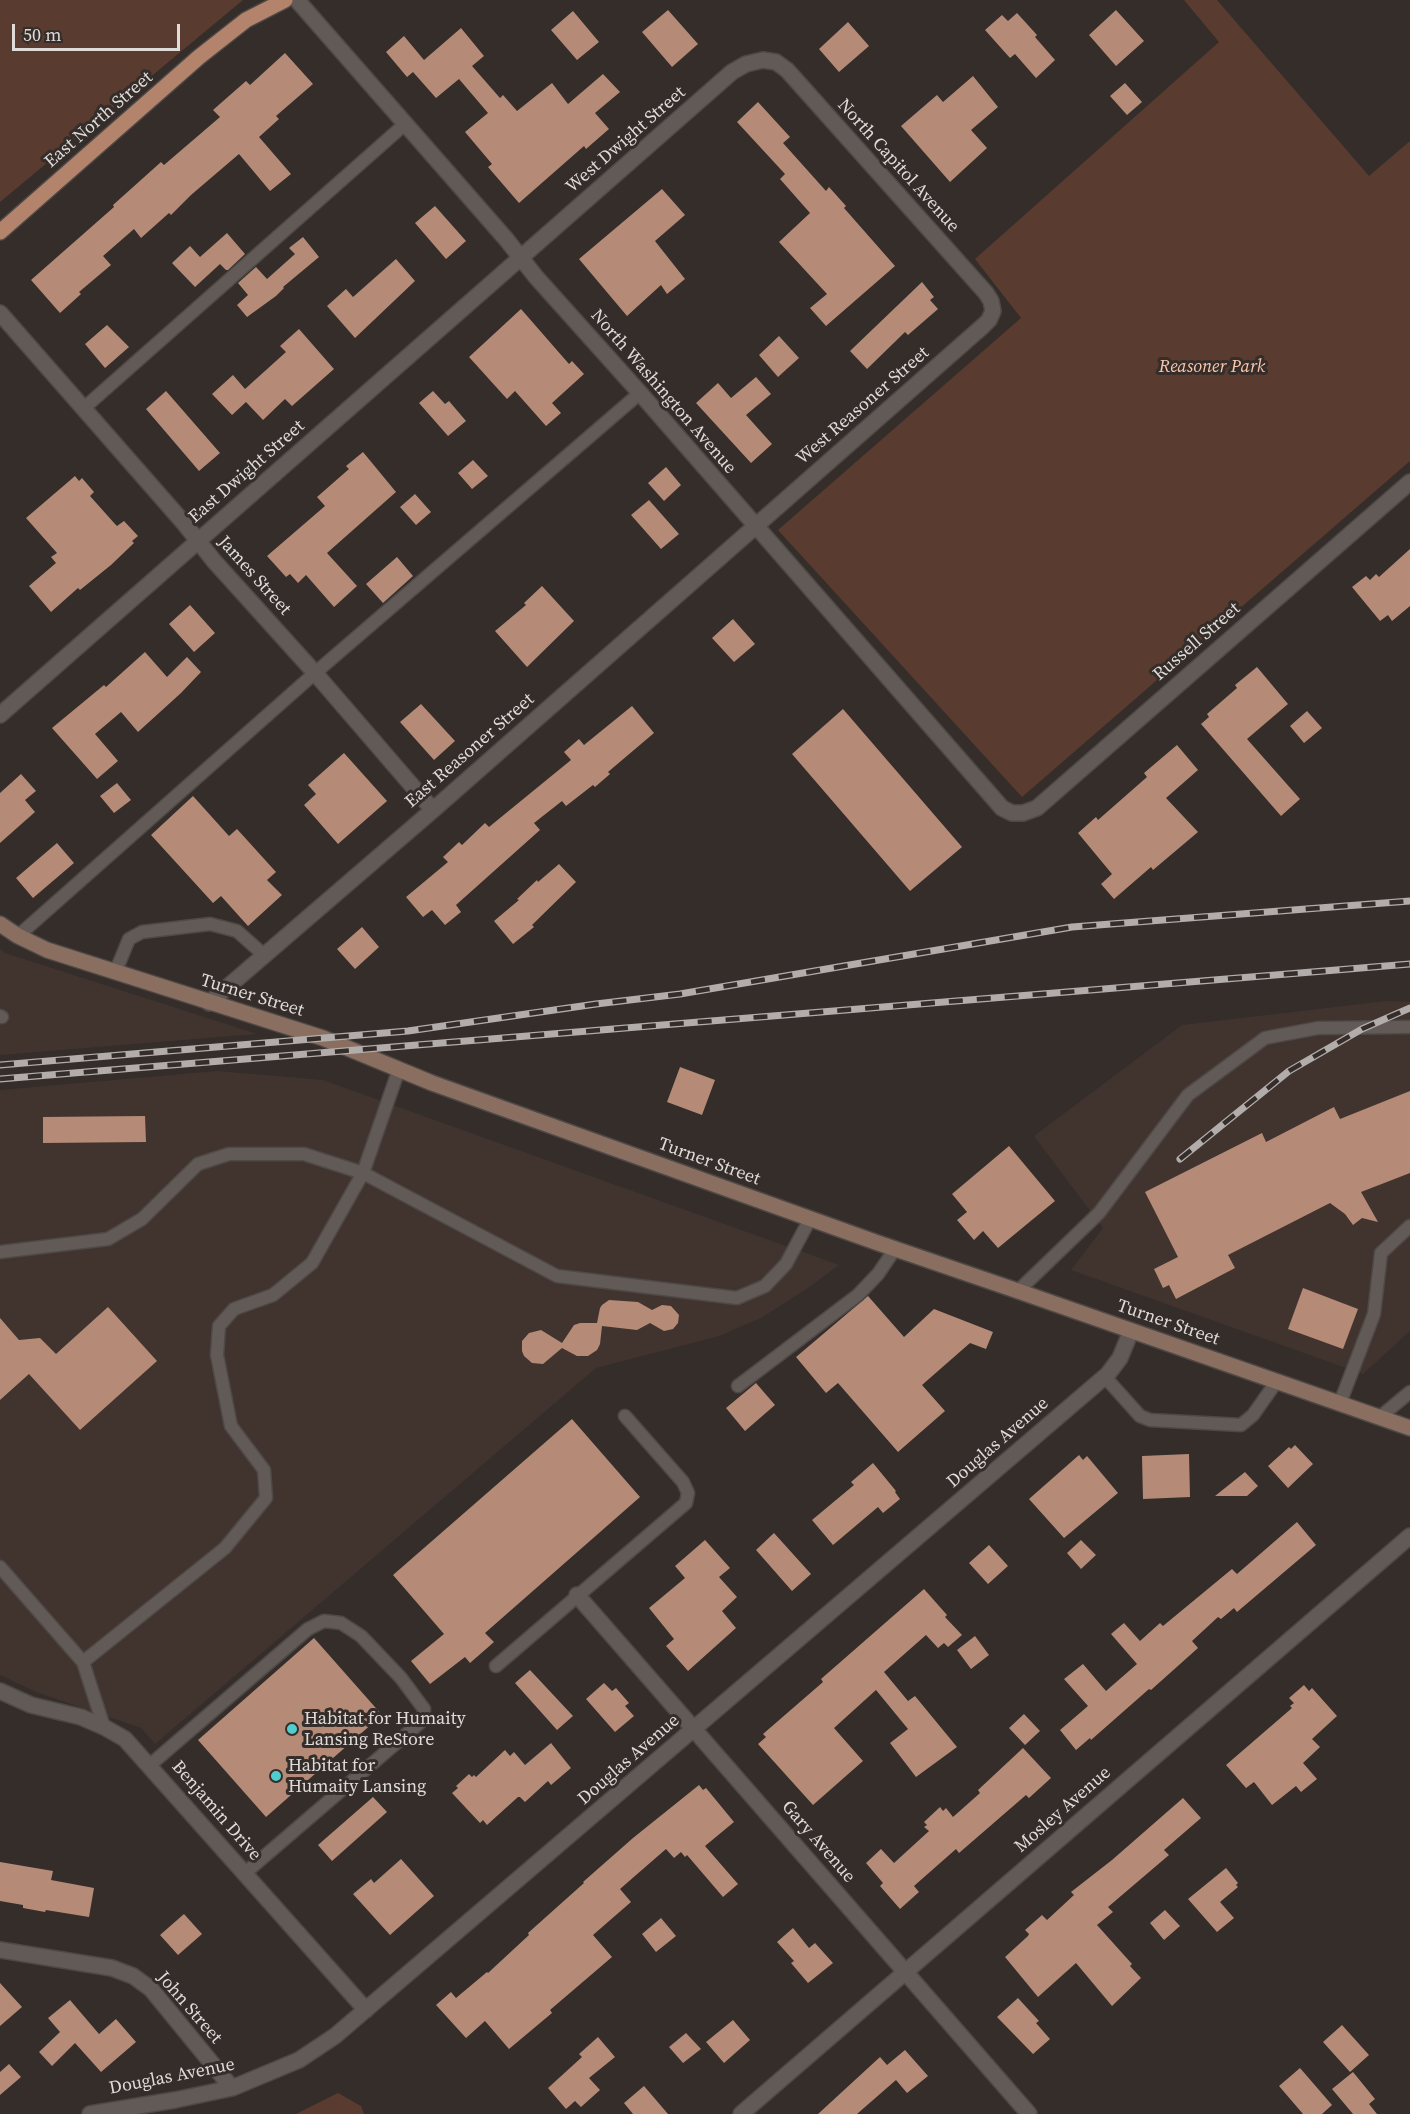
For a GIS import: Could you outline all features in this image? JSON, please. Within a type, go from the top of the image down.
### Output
[{"type":"main road","name":"East North Street","points":[[0,232],[199,57],[246,20],[274,2]]},
{"type":"street","name":"North Washington Avenue","points":[[297,0],[506,239],[520,259],[1002,808]]},
{"type":"street","name":"West Dwight Street","points":[[520,259],[732,72],[746,64],[763,60]]},
{"type":"street","name":"North Capitol Avenue","points":[[763,60],[776,62],[787,70],[986,293],[993,311]]},
{"type":"street","name":"East Dwight Street","points":[[0,715],[520,259]]},
{"type":"street","name":"West Reasoner Street","points":[[755,526],[983,326],[993,311]]},
{"type":"street","name":"James Street","points":[[0,313],[433,810]]},
{"type":"street","name":"Russell Street","points":[[1002,808],[1012,813],[1023,813],[1037,808],[1410,482]]},
{"type":"street","name":"East Reasoner Street","points":[[209,1003],[433,810],[755,526]]},
{"type":"street","name":"Turner Street","points":[[0,924],[47,950],[323,1038],[443,1088],[895,1249],[1410,1428]]},
{"type":"street","name":"Douglas Avenue","points":[[90,2114],[232,2088],[278,2071],[335,2036],[1105,1377],[1120,1358],[1131,1331]]},
{"type":"street","name":"Mosley Avenue","points":[[741,2114],[1410,1536]]},
{"type":"street","name":"Gary Avenue","points":[[577,1595],[1029,2114]]},
{"type":"street","name":"Benjamin Drive","points":[[0,1691],[31,1705],[81,1717],[125,1739],[366,2010]]},
{"type":"street","name":"John Street","points":[[0,1950],[112,1968],[133,1976],[151,1989],[232,2088]]},
{"type":"lane","points":[[84,408],[405,124]]},
{"type":"lane","points":[[18,936],[315,673],[640,393]]},
{"type":"lane","points":[[115,973],[129,939],[142,932],[210,924],[237,932],[264,955]]},
{"type":"lane","points":[[1018,1291],[1099,1213],[1188,1095],[1265,1038],[1318,1028],[1410,1027]]},
{"type":"lane","points":[[83,1662],[225,1548],[266,1498],[264,1470],[231,1426],[216,1355],[219,1326],[234,1308],[273,1295],[312,1263],[363,1173],[399,1069]]},
{"type":"lane","points":[[0,1252],[108,1239],[141,1219],[198,1164],[229,1154],[304,1154],[363,1173],[557,1276],[737,1298],[765,1286],[786,1264],[810,1219]]},
{"type":"lane","points":[[1340,1402],[1374,1314],[1382,1253],[1410,1226]]},
{"type":"lane","points":[[738,1386],[858,1295],[878,1274],[895,1249]]},
{"type":"lane","points":[[1105,1377],[1140,1416],[1150,1420],[1241,1425],[1253,1415],[1277,1381]]},
{"type":"lane","points":[[1380,1418],[1410,1392]]},
{"type":"lane","points":[[496,1666],[686,1503],[688,1493],[684,1482],[625,1416]]},
{"type":"lane","points":[[0,1568],[83,1662],[105,1727]]},
{"type":"lane","points":[[150,1765],[308,1629],[324,1621],[340,1623],[360,1636],[400,1678],[424,1708],[423,1720],[244,1873]]},
{"type":"shaded area","points":[[0,949],[5,953],[257,1034],[0,1055]]},
{"type":"shaded area","points":[[1386,1001],[1410,1002],[1410,1331],[1363,1374],[1071,1270],[1103,1228],[1034,1136],[1182,1025]]},
{"type":"shaded area","points":[[217,1071],[323,1080],[839,1265],[761,1318],[719,1336],[596,1368],[155,1744],[141,1728],[36,1692],[0,1675],[0,1090]]},
{"type":"green space","points":[[0,0],[243,0],[0,202]]},
{"type":"green space","name":"Reasoner Park","points":[[1184,0],[1217,0],[1369,176],[1410,141],[1410,461],[1022,797],[778,530],[1021,318],[975,259],[1219,42]]},
{"type":"green space","points":[[338,2093],[361,2106],[364,2114],[296,2114]]},
{"type":"building","points":[[668,10],[698,44],[672,67],[642,32]]},
{"type":"building","points":[[1116,10],[1144,41],[1116,66],[1089,35]]},
{"type":"building","points":[[573,11],[599,42],[577,60],[551,30]]},
{"type":"building","points":[[1017,13],[1055,60],[1036,78],[1015,54],[1010,58],[985,30],[1002,15],[1008,21]]},
{"type":"building","points":[[848,22],[869,46],[839,72],[819,49]]},
{"type":"building","points":[[461,28],[484,56],[472,66],[500,98],[503,95],[517,111],[552,83],[568,104],[603,74],[620,92],[595,113],[609,129],[586,149],[584,146],[519,203],[488,167],[492,164],[465,132],[488,113],[459,79],[436,98],[413,72],[407,77],[386,52],[404,36],[424,60]]},
{"type":"building","points":[[285,53],[313,84],[276,116],[279,119],[259,137],[291,174],[270,191],[239,154],[171,215],[169,213],[141,238],[134,229],[103,256],[111,265],[79,292],[81,294],[60,313],[31,280],[161,162],[164,165],[220,117],[213,110],[246,81],[250,85]]},
{"type":"building","points":[[973,76],[998,107],[971,130],[987,148],[950,182],[901,126],[937,95],[943,102]]},
{"type":"building","points":[[1125,83],[1142,102],[1127,115],[1110,96]]},
{"type":"building","points":[[758,102],[790,137],[783,143],[826,191],[829,187],[846,206],[844,208],[895,266],[826,326],[810,308],[827,294],[779,242],[810,213],[780,179],[785,174],[737,122]]},
{"type":"building","points":[[662,189],[685,215],[655,241],[685,279],[667,294],[661,285],[627,316],[579,259]]},
{"type":"building","points":[[435,206],[466,241],[446,259],[415,223]]},
{"type":"building","points":[[227,233],[245,254],[228,270],[220,264],[195,287],[172,263],[190,246],[200,257]]},
{"type":"building","points":[[303,237],[319,257],[283,287],[276,296],[247,317],[237,305],[248,295],[238,283],[256,267],[267,279],[295,254],[289,248]]},
{"type":"building","points":[[396,259],[415,281],[355,338],[327,306],[346,289],[353,297]]},
{"type":"building","points":[[922,282],[934,297],[930,300],[938,309],[908,335],[905,332],[867,369],[850,351]]},
{"type":"building","points":[[521,309],[569,364],[572,361],[584,374],[552,403],[561,413],[546,426],[515,391],[507,399],[469,357]]},
{"type":"building","points":[[107,325],[129,347],[105,368],[85,344]]},
{"type":"building","points":[[299,329],[334,369],[292,406],[285,399],[263,420],[246,402],[232,415],[212,394],[233,375],[245,389],[286,352],[280,346]]},
{"type":"building","points":[[779,336],[799,358],[778,377],[759,355]]},
{"type":"building","points":[[756,377],[771,394],[746,415],[772,444],[751,463],[696,403],[718,383],[731,398]]},
{"type":"building","points":[[166,391],[220,453],[199,471],[146,409]]},
{"type":"building","points":[[433,391],[445,404],[449,401],[466,421],[448,436],[419,403]]},
{"type":"building","points":[[363,452],[396,492],[327,553],[357,586],[334,607],[306,575],[298,583],[290,574],[286,577],[267,556],[325,506],[317,497],[349,469],[346,466]]},
{"type":"building","points":[[473,460],[488,476],[472,489],[458,473]]},
{"type":"building","points":[[666,467],[681,485],[664,501],[648,483]]},
{"type":"building","points":[[75,476],[79,481],[82,478],[94,492],[90,496],[117,526],[124,521],[138,536],[132,541],[134,543],[111,565],[80,590],[78,588],[51,612],[29,586],[56,563],[51,557],[57,553],[26,518]]},
{"type":"building","points":[[415,494],[431,512],[416,525],[400,507]]},
{"type":"building","points":[[649,500],[679,534],[661,549],[631,515]]},
{"type":"building","points":[[1410,549],[1410,606],[1392,621],[1388,615],[1380,621],[1352,587],[1366,576],[1370,580],[1376,574],[1379,577]]},
{"type":"building","points":[[397,557],[413,576],[383,603],[366,584]]},
{"type":"building","points":[[542,586],[574,621],[527,667],[495,631],[526,605],[524,603]]},
{"type":"building","points":[[190,605],[215,633],[194,652],[169,624]]},
{"type":"building","points":[[733,619],[755,644],[734,662],[712,638]]},
{"type":"building","points":[[145,652],[167,677],[187,657],[201,672],[138,732],[121,712],[95,734],[118,761],[97,779],[52,728],[104,685],[106,687]]},
{"type":"building","points":[[1257,667],[1288,704],[1247,739],[1300,799],[1281,816],[1201,724],[1209,717],[1207,714],[1237,688],[1235,685]]},
{"type":"building","points":[[421,704],[455,741],[434,760],[400,722]]},
{"type":"building","points":[[632,706],[654,733],[608,772],[610,774],[595,787],[593,785],[566,806],[562,801],[534,823],[540,830],[456,905],[461,912],[445,925],[432,910],[423,917],[406,897],[448,862],[443,857],[459,842],[462,845],[485,823],[489,827],[571,760],[564,752],[579,739],[584,745]]},
{"type":"building","points":[[843,709],[962,847],[910,891],[792,754]]},
{"type":"building","points":[[1307,711],[1322,728],[1304,743],[1290,726]]},
{"type":"building","points":[[1177,745],[1198,770],[1166,798],[1198,832],[1153,870],[1151,867],[1114,899],[1101,884],[1112,874],[1078,833],[1096,817],[1098,820],[1147,777],[1144,773]]},
{"type":"building","points":[[344,753],[387,801],[338,844],[304,805],[316,794],[308,785]]},
{"type":"building","points":[[21,774],[36,791],[25,800],[35,812],[0,843],[0,793]]},
{"type":"building","points":[[117,783],[131,800],[114,813],[100,796]]},
{"type":"building","points":[[193,796],[229,836],[237,829],[276,872],[267,880],[282,895],[248,926],[221,896],[213,903],[151,835]]},
{"type":"building","points":[[57,843],[74,863],[33,898],[16,878]]},
{"type":"building","points":[[559,864],[576,882],[532,925],[534,927],[513,944],[494,921],[519,900],[517,899],[537,880],[538,882]]},
{"type":"building","points":[[362,927],[379,947],[355,969],[337,949]]},
{"type":"building","points":[[680,1067],[715,1080],[702,1115],[667,1102]]},
{"type":"building","points":[[1410,1091],[1410,1173],[1361,1192],[1378,1222],[1362,1218],[1353,1225],[1345,1214],[1330,1203],[1228,1255],[1235,1268],[1176,1299],[1169,1285],[1163,1288],[1154,1269],[1178,1257],[1145,1192],[1262,1133],[1266,1142],[1334,1107],[1340,1119]]},
{"type":"building","points":[[145,1116],[146,1142],[43,1143],[43,1117]]},
{"type":"building","points":[[1009,1146],[1055,1201],[998,1248],[983,1231],[974,1240],[957,1220],[967,1212],[952,1194]]},
{"type":"building","points":[[1303,1288],[1358,1309],[1343,1349],[1288,1329]]},
{"type":"building","points":[[868,1296],[904,1337],[934,1309],[993,1332],[986,1349],[970,1343],[922,1385],[945,1411],[898,1452],[838,1383],[826,1393],[796,1357]]},
{"type":"building","points":[[609,1300],[638,1302],[652,1310],[662,1305],[671,1306],[679,1315],[678,1323],[673,1329],[664,1331],[650,1323],[637,1330],[602,1326],[600,1344],[597,1350],[588,1356],[577,1356],[562,1348],[543,1364],[532,1363],[524,1356],[522,1341],[529,1333],[541,1330],[562,1343],[574,1325],[597,1323],[600,1308]]},
{"type":"building","points":[[108,1307],[157,1361],[80,1430],[29,1374],[0,1400],[0,1318],[19,1340],[40,1338],[56,1354]]},
{"type":"building","points":[[756,1383],[775,1405],[745,1431],[726,1408]]},
{"type":"building","points":[[572,1419],[640,1497],[485,1633],[494,1642],[470,1663],[465,1657],[430,1684],[411,1661],[444,1634],[393,1575]]},
{"type":"building","points":[[1295,1445],[1313,1464],[1288,1488],[1268,1466],[1289,1447],[1291,1449]]},
{"type":"building","points":[[1189,1454],[1190,1497],[1143,1499],[1142,1456]]},
{"type":"building","points":[[1079,1455],[1083,1460],[1087,1456],[1118,1493],[1064,1538],[1029,1499]]},
{"type":"building","points":[[873,1463],[900,1499],[883,1513],[878,1507],[833,1545],[812,1520],[854,1485],[851,1482]]},
{"type":"building","points":[[1245,1472],[1258,1486],[1247,1496],[1215,1496]]},
{"type":"building","points":[[1297,1522],[1316,1545],[1237,1612],[1234,1608],[1221,1619],[1218,1617],[1192,1641],[1198,1648],[1151,1690],[1149,1689],[1091,1740],[1090,1738],[1076,1750],[1060,1730],[1088,1706],[1064,1679],[1083,1664],[1106,1691],[1137,1664],[1111,1634],[1124,1623],[1140,1641],[1160,1623],[1163,1626],[1232,1569],[1237,1574]]},
{"type":"building","points":[[774,1533],[811,1574],[792,1591],[756,1550]]},
{"type":"building","points":[[705,1540],[730,1568],[719,1577],[737,1597],[722,1611],[736,1628],[688,1671],[666,1646],[674,1639],[649,1608],[685,1578],[675,1566]]},
{"type":"building","points":[[1081,1540],[1096,1555],[1081,1569],[1067,1553]]},
{"type":"building","points":[[989,1545],[1008,1566],[988,1584],[969,1563]]},
{"type":"building","points":[[924,1589],[962,1635],[948,1647],[944,1643],[938,1648],[926,1635],[884,1672],[908,1701],[915,1696],[957,1747],[916,1777],[890,1743],[908,1729],[876,1690],[834,1728],[863,1761],[813,1805],[758,1744],[766,1737],[763,1734],[823,1682],[821,1679]]},
{"type":"building","points":[[975,1636],[989,1655],[971,1669],[957,1650]]},
{"type":"building","points":[[314,1638],[382,1715],[266,1817],[198,1740]]},
{"type":"building","points":[[530,1670],[573,1716],[557,1730],[515,1683]]},
{"type":"building","points":[[604,1683],[612,1691],[616,1688],[629,1703],[625,1706],[634,1716],[615,1732],[586,1699]]},
{"type":"building","points":[[1304,1685],[1309,1691],[1312,1688],[1337,1716],[1312,1739],[1320,1747],[1303,1763],[1317,1779],[1301,1792],[1296,1786],[1272,1805],[1254,1782],[1246,1788],[1226,1765],[1292,1708],[1290,1706],[1294,1703],[1289,1698]]},
{"type":"building","points":[[1024,1714],[1040,1731],[1025,1745],[1009,1728]]},
{"type":"building","points":[[551,1743],[571,1768],[551,1785],[548,1781],[525,1802],[518,1797],[487,1825],[483,1820],[480,1823],[452,1793],[469,1774],[476,1777],[505,1750],[510,1756],[514,1752],[525,1765]]},
{"type":"building","points":[[1023,1748],[1051,1778],[1029,1798],[1026,1795],[959,1853],[956,1849],[914,1886],[919,1892],[900,1909],[880,1886],[883,1883],[866,1863],[881,1849],[894,1863],[929,1831],[924,1827],[927,1825],[924,1822],[940,1807],[943,1811],[946,1808],[953,1817],[980,1793],[978,1790]]},
{"type":"building","points":[[699,1785],[703,1790],[706,1788],[734,1822],[705,1846],[738,1884],[723,1897],[687,1855],[685,1857],[681,1852],[674,1858],[666,1849],[620,1889],[631,1902],[593,1935],[612,1957],[509,2049],[485,2021],[466,2038],[436,2005],[451,1992],[456,1998],[488,1973],[583,1882]]},
{"type":"building","points":[[373,1797],[387,1812],[332,1861],[318,1845]]},
{"type":"building","points":[[1183,1798],[1201,1818],[1164,1850],[1169,1855],[1108,1907],[1113,1912],[1097,1925],[1132,1964],[1130,1966],[1141,1978],[1112,2006],[1076,1963],[1038,1997],[1005,1957],[1028,1936],[1025,1930],[1042,1915],[1047,1920],[1074,1895],[1071,1892],[1112,1860]]},
{"type":"building","points":[[401,1859],[434,1896],[390,1935],[353,1894],[371,1879],[374,1883]]},
{"type":"building","points":[[0,1862],[53,1871],[51,1880],[94,1888],[89,1917],[46,1910],[45,1912],[0,1901]]},
{"type":"building","points":[[1226,1868],[1238,1883],[1236,1885],[1238,1887],[1220,1902],[1234,1918],[1217,1932],[1188,1899]]},
{"type":"building","points":[[1165,1910],[1180,1926],[1164,1940],[1150,1923]]},
{"type":"building","points":[[184,1914],[202,1934],[178,1955],[160,1935]]},
{"type":"building","points":[[661,1918],[676,1936],[656,1952],[642,1934]]},
{"type":"building","points":[[793,1928],[809,1948],[815,1943],[833,1963],[808,1983],[791,1963],[794,1961],[777,1942]]},
{"type":"building","points":[[0,1983],[22,2007],[0,2026]]},
{"type":"building","points":[[1018,1998],[1039,2021],[1036,2023],[1050,2039],[1033,2054],[997,2017]]},
{"type":"building","points":[[70,2000],[99,2034],[116,2019],[136,2042],[101,2072],[75,2043],[52,2066],[39,2052],[60,2032],[48,2018]]},
{"type":"building","points":[[733,2020],[750,2040],[724,2063],[706,2042]]},
{"type":"building","points":[[1342,2025],[1369,2055],[1350,2072],[1323,2042]]},
{"type":"building","points":[[686,2033],[701,2049],[683,2063],[669,2047]]},
{"type":"building","points":[[598,2037],[615,2057],[589,2078],[600,2090],[581,2107],[575,2101],[566,2109],[548,2088],[582,2057],[579,2054]]},
{"type":"building","points":[[905,2050],[928,2076],[907,2093],[896,2080],[857,2114],[818,2114],[880,2057],[887,2065]]},
{"type":"building","points":[[9,2064],[21,2077],[0,2095],[0,2072]]},
{"type":"building","points":[[1300,2068],[1332,2105],[1322,2114],[1303,2114],[1279,2086]]},
{"type":"building","points":[[1353,2072],[1375,2099],[1369,2104],[1377,2114],[1353,2114],[1332,2089]]},
{"type":"building","points":[[644,2086],[668,2114],[633,2114],[624,2103]]},
{"type":"railway","points":[[0,1065],[408,1031],[680,994],[1072,927],[1410,901]]},
{"type":"railway","points":[[0,1079],[1410,964]]},
{"type":"railway","points":[[1180,1159],[1289,1071],[1362,1029],[1410,1008]]},
{"type":"place","name":"Habitat for Humaity Lansing ReStore","points":[[292,1729]]},
{"type":"place","name":"Habitat for Humaity Lansing","points":[[276,1776]]}]
